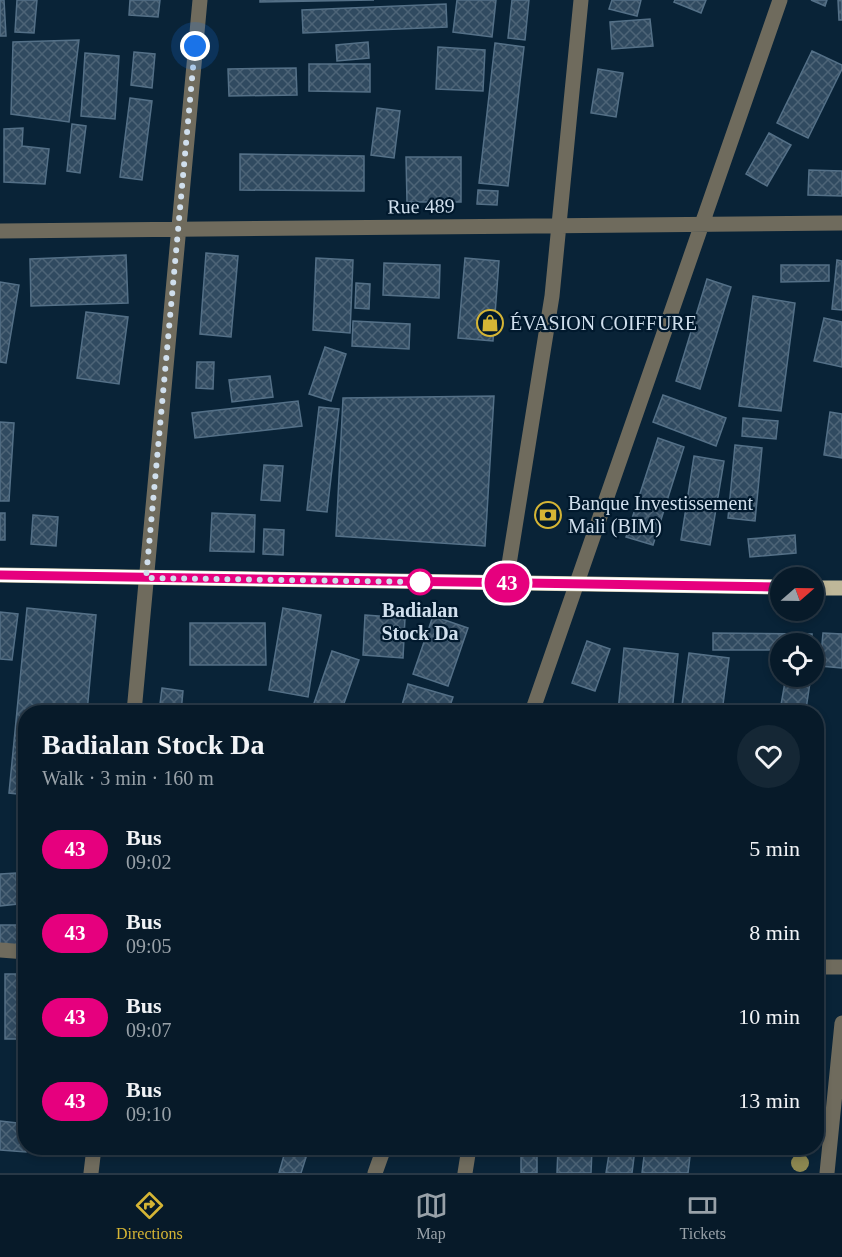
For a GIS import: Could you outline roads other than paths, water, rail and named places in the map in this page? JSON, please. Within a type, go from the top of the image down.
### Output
[{"type":"main road","points":[[0,575],[770,587]]},
{"type":"main road","points":[[824,588],[842,588]]},
{"type":"street","points":[[135,705],[200,0]]},
{"type":"street","points":[[506,583],[552,296],[581,0]]},
{"type":"street","points":[[534,705],[780,0]]},
{"type":"street","name":"Rue 489","points":[[0,231],[842,223]]},
{"type":"street","points":[[0,950],[18,951]]},
{"type":"street","points":[[824,967],[842,967]]},
{"type":"street","points":[[827,1173],[842,1023]]},
{"type":"street","points":[[91,1173],[93,1155]]},
{"type":"street","points":[[375,1173],[381,1155]]},
{"type":"street","points":[[465,1173],[468,1155]]},
{"type":"place","name":"ÉVASION COIFFURE","points":[[490,323]]},
{"type":"place","name":"Banque Investissement Mali (BIM)","points":[[548,515]]},
{"type":"place","name":"Badialan Stock Da","points":[[420,582]]}]
